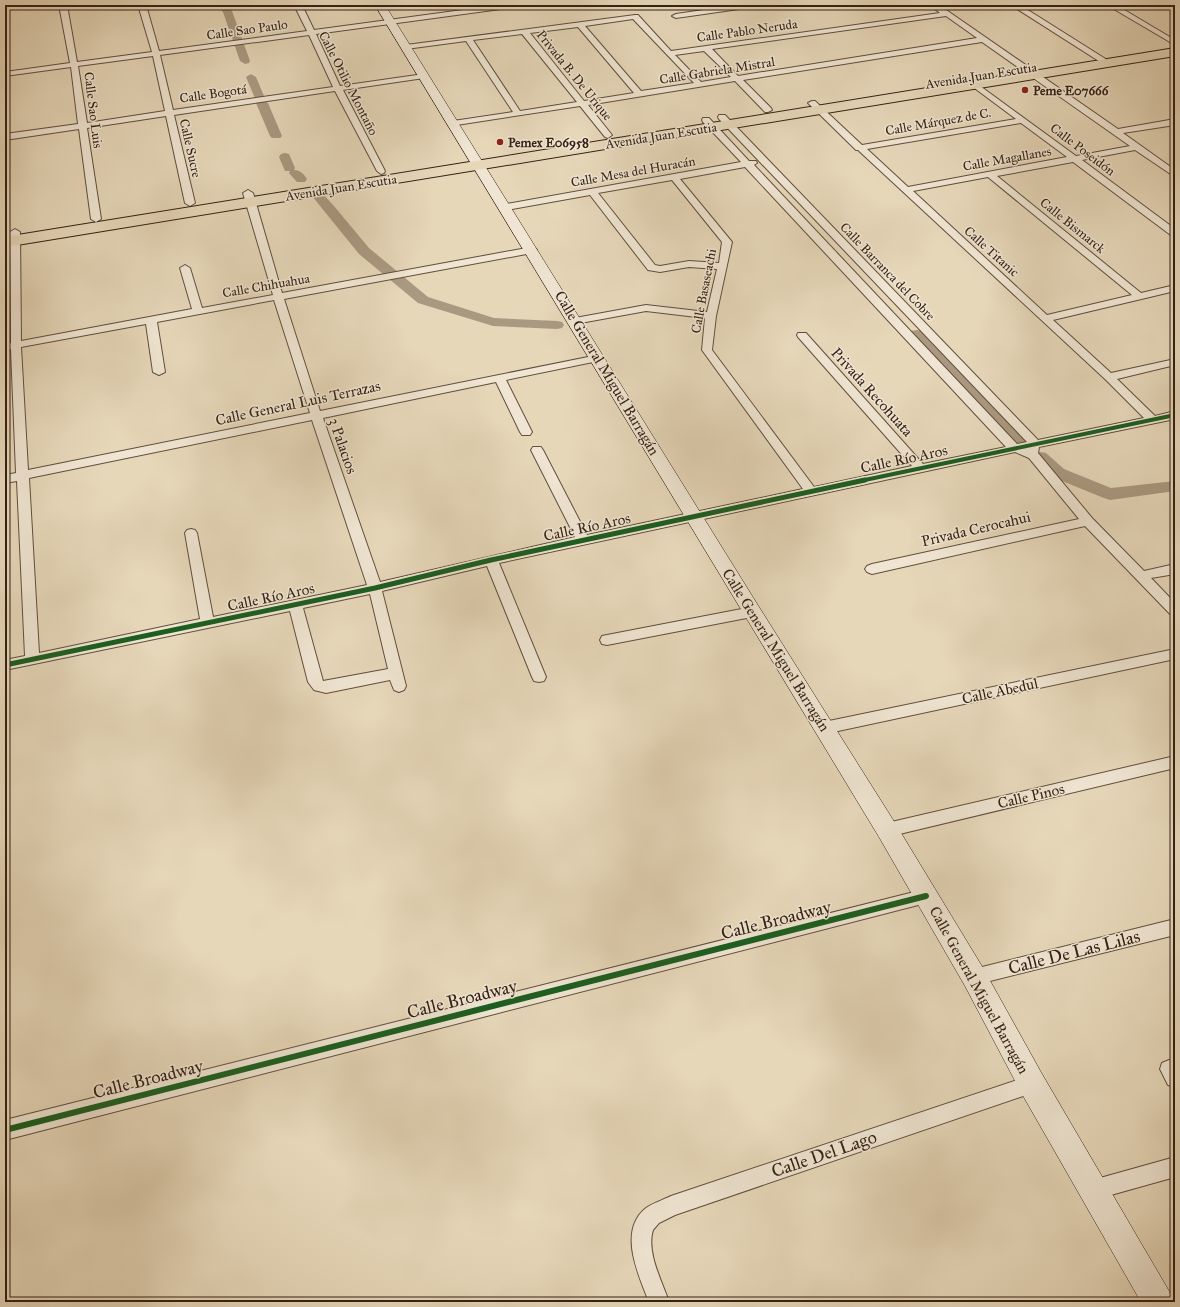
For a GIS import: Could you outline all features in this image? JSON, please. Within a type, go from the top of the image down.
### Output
[{"type":"main road","name":"Calle General Miguel Barragán","points":[[386,14],[506,207],[752,612],[887,830],[974,977],[1032,1084],[1158,1302]]},
{"type":"main road","name":"Avenida Juan Escutia","points":[[1102,60],[1175,44]]},
{"type":"main road","name":"Avenida Juan Escutia","points":[[10,237],[1031,71],[1102,60],[1175,52]]},
{"type":"main road","name":"Avenida Juan Escutia","points":[[317,186],[380,171],[476,161],[608,135],[718,122],[768,110],[815,106],[976,85],[1031,71]]},
{"type":"main road","name":"Avenida Juan Escutia","points":[[10,237],[96,219],[190,203],[250,198]]},
{"type":"street","name":"Calle Sao Luis","points":[[63,5],[74,64],[96,219]]},
{"type":"street","name":"Calle Sucre","points":[[142,5],[156,53],[190,203]]},
{"type":"street","name":"Calle Otilio Montaño","points":[[298,5],[338,89],[380,171]]},
{"type":"street","name":"Calle Sao Paulo","points":[[5,74],[311,32],[386,14],[516,5]]},
{"type":"street","points":[[676,16],[753,5]]},
{"type":"street","points":[[934,5],[1031,71],[1175,174]]},
{"type":"street","points":[[1015,5],[1102,60]]},
{"type":"street","points":[[1111,5],[1175,44]]},
{"type":"street","name":"Calle Pablo Neruda","points":[[671,53],[946,14]]},
{"type":"street","points":[[406,47],[635,17],[700,85]]},
{"type":"street","points":[[580,24],[640,95]]},
{"type":"street","name":"Privada B. De Urique","points":[[524,31],[608,135]]},
{"type":"street","points":[[468,38],[518,114]]},
{"type":"street","name":"Calle Gabriela Mistral","points":[[453,124],[984,39]]},
{"type":"street","points":[[706,48],[768,110]]},
{"type":"street","name":"Calle Bogotá","points":[[5,137],[424,76]]},
{"type":"street","name":"Calle Poseidón","points":[[976,85],[1175,234]]},
{"type":"street","name":"Calle Titanic","points":[[815,106],[1046,318],[1153,420]]},
{"type":"street","name":"Calle Márquez de C.","points":[[859,148],[1022,120]]},
{"type":"street","name":"Calle Barranca del Cobre","points":[[718,122],[765,161],[913,316],[1033,449]]},
{"type":"street","name":"Calle Barranca del Cobre","points":[[718,122],[747,164],[1014,448]]},
{"type":"street","points":[[1116,132],[1175,122]]},
{"type":"street","name":"Calle Magallanes","points":[[905,190],[1138,147]]},
{"type":"street","name":"Calle Mesa del Huracán","points":[[506,207],[765,161]]},
{"type":"street","name":"Calle Bismarck","points":[[990,174],[1139,296]]},
{"type":"street","name":"Calle Basaseachi","points":[[674,178],[726,239],[723,266],[711,316],[707,346],[710,355],[812,492]]},
{"type":"street","points":[[592,192],[652,268],[660,269],[695,264],[723,266]]},
{"type":"street","name":"3 Palacios","points":[[250,198],[278,296],[316,415],[375,588],[398,679],[326,687],[319,686],[315,682],[294,604]]},
{"type":"street","points":[[10,237],[10,346],[22,476],[32,659]]},
{"type":"street","points":[[824,246],[842,242]]},
{"type":"street","name":"Calle Chihuahua","points":[[10,346],[532,250]]},
{"type":"street","points":[[185,268],[198,311]]},
{"type":"street","points":[[1046,318],[1175,288]]},
{"type":"street","points":[[576,322],[646,308],[711,316]]},
{"type":"street","points":[[894,320],[913,316]]},
{"type":"street","points":[[151,320],[159,372]]},
{"type":"street","name":"Privada Recohuata","points":[[802,336],[920,468]]},
{"type":"street","name":"Calle General Luis Terrazas","points":[[5,479],[598,358]]},
{"type":"street","points":[[1109,377],[1175,362]]},
{"type":"street","points":[[499,378],[526,432]]},
{"type":"street","name":"Calle Río Aros","points":[[5,665],[375,588],[583,540],[1014,448],[1033,449],[1175,415]]},
{"type":"street","points":[[1033,449],[1088,521],[1175,611]]},
{"type":"street","points":[[537,450],[583,540]]},
{"type":"street","name":"Privada Cerocahui","points":[[872,569],[1088,521]]},
{"type":"street","points":[[191,533],[207,623]]},
{"type":"street","points":[[492,560],[540,677]]},
{"type":"street","points":[[1140,576],[1175,569]]},
{"type":"street","points":[[607,640],[752,612]]},
{"type":"street","name":"Calle Abedul","points":[[824,728],[1175,654]]},
{"type":"street","name":"Calle Pinos","points":[[887,830],[1175,762]]},
{"type":"street","name":"Calle Broadway","points":[[5,1130],[926,896]]},
{"type":"street","name":"Calle De Las Lilas","points":[[974,977],[1175,927]]},
{"type":"street","name":"Calle Del Lago","points":[[659,1302],[642,1249],[641,1233],[651,1216],[671,1206],[1032,1084]]},
{"type":"street","points":[[1094,1190],[1175,1167]]},
{"type":"waterway","points":[[220,5],[227,11],[245,61]]},
{"type":"waterway","points":[[251,77],[259,96]]},
{"type":"waterway","points":[[262,103],[276,136]]},
{"type":"waterway","points":[[285,157],[289,168]]},
{"type":"waterway","points":[[295,173],[301,179]]},
{"type":"waterway","points":[[318,196],[364,251],[423,300],[493,322],[557,325]]},
{"type":"waterway","points":[[914,334],[918,334],[1004,425],[1026,445]]},
{"type":"waterway","points":[[1040,457],[1058,473],[1110,494],[1175,486]]},
{"type":"cycle path","points":[[5,665],[375,588],[491,560],[694,516],[1175,415]]},
{"type":"cycle path","points":[[5,1130],[926,896]]},
{"type":"place","name":"Peme E07666","points":[[1025,90]]},
{"type":"place","name":"Pemex E06958","points":[[500,142]]}]
